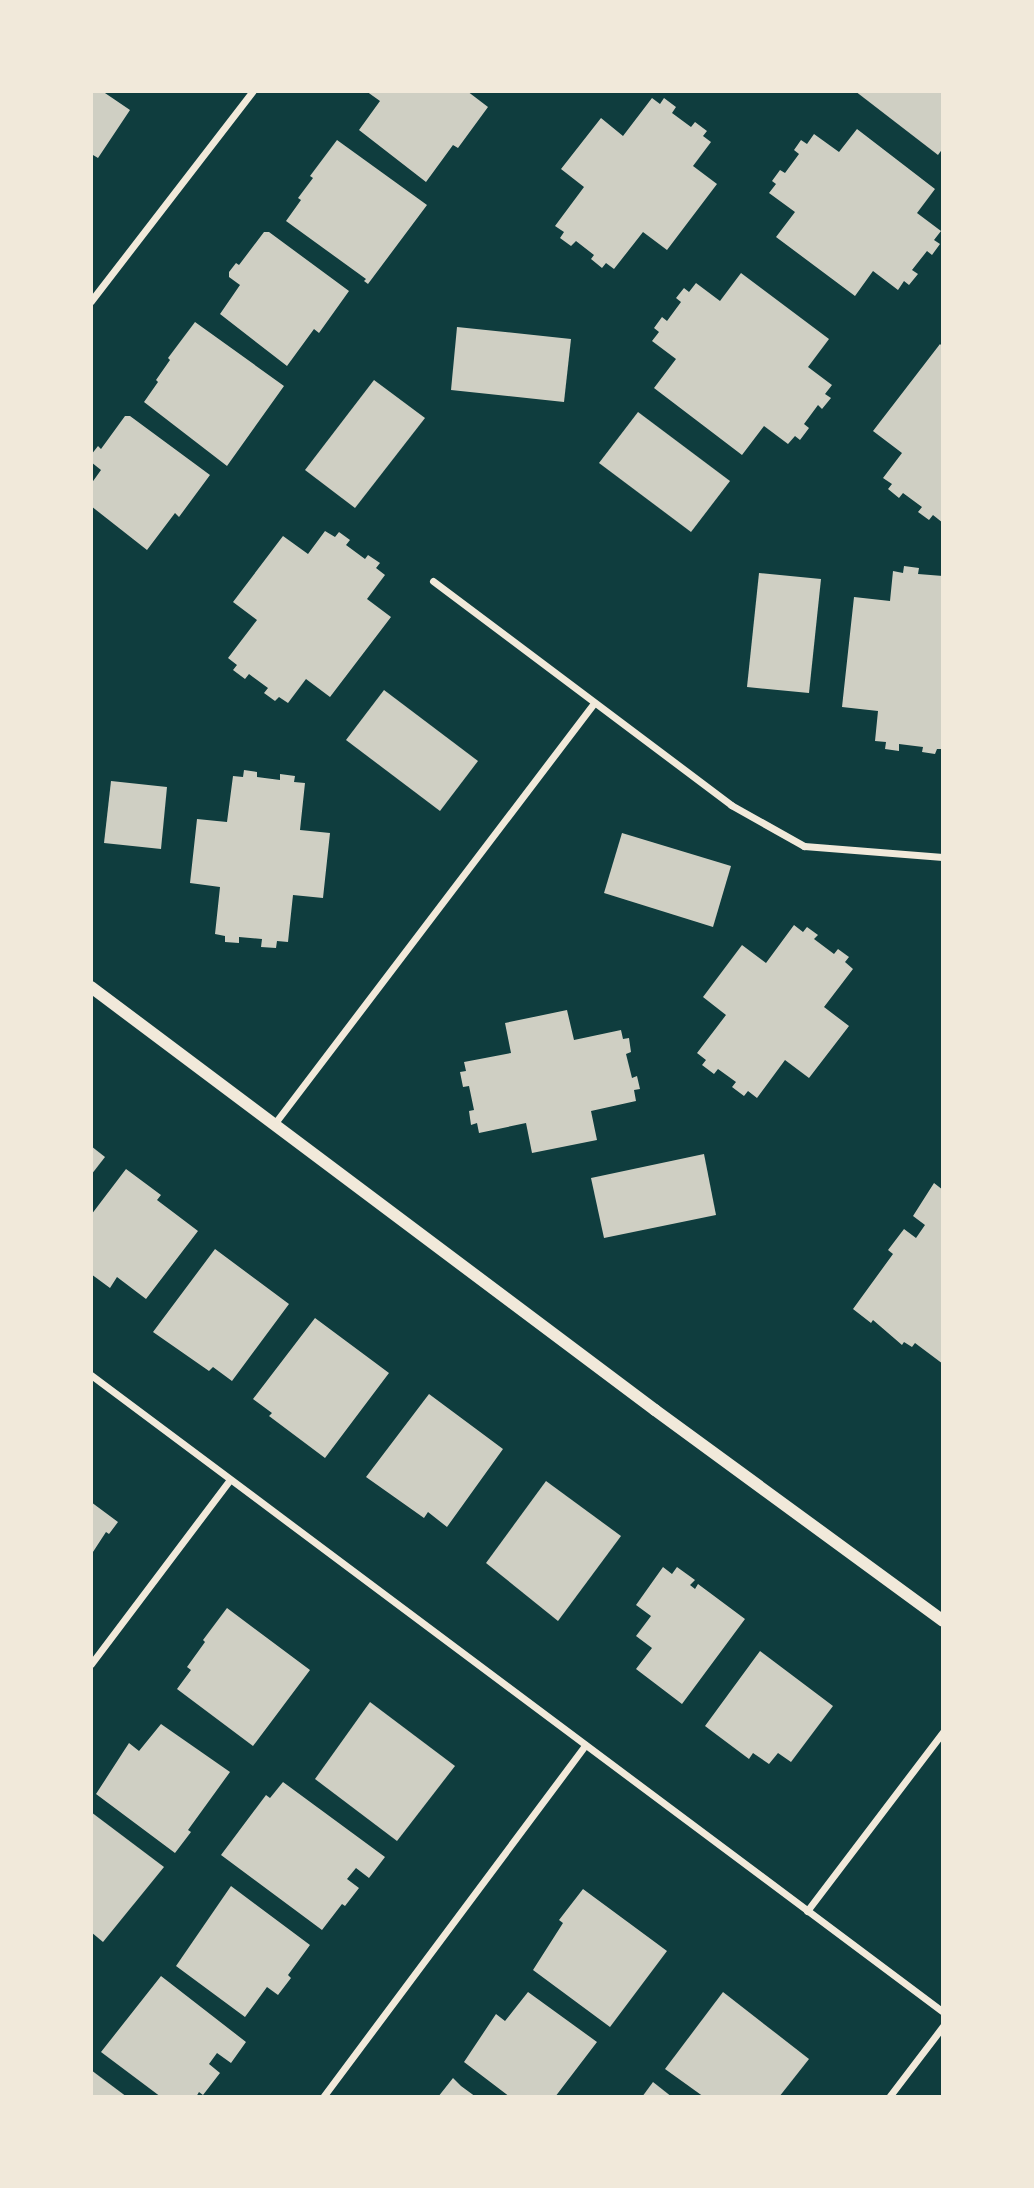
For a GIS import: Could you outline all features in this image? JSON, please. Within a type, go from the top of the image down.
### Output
[{"type":"street","points":[[91,301],[253,91]]},
{"type":"street","points":[[433,581],[731,805],[804,846],[943,856]]},
{"type":"street","points":[[275,1123],[594,703]]},
{"type":"street","points":[[91,987],[655,1410],[943,1621]]},
{"type":"street","points":[[91,1375],[943,2012]]},
{"type":"street","points":[[91,1664],[229,1480]]},
{"type":"street","points":[[807,1911],[943,1732]]},
{"type":"street","points":[[323,2097],[585,1745]]},
{"type":"street","points":[[889,2097],[943,2026]]},
{"type":"building","points":[[91,91],[102,91],[130,110],[98,158],[93,155],[91,157]]},
{"type":"building","points":[[366,91],[467,91],[488,107],[458,148],[453,145],[426,182],[359,130],[380,101]]},
{"type":"building","points":[[855,91],[943,91],[943,148],[938,155]]},
{"type":"building","points":[[652,98],[660,104],[664,98],[676,107],[672,113],[691,127],[695,122],[707,131],[703,136],[711,142],[693,166],[717,184],[667,250],[643,232],[614,269],[606,263],[602,268],[591,259],[594,255],[576,241],[571,246],[560,238],[564,232],[555,226],[584,187],[561,169],[601,118],[623,136]]},
{"type":"building","points":[[857,129],[935,189],[917,213],[941,231],[934,240],[940,244],[932,255],[927,251],[912,270],[918,274],[909,285],[904,281],[898,290],[873,271],[855,296],[776,237],[795,212],[769,193],[776,184],[772,181],[780,170],[785,173],[799,154],[794,150],[801,140],[807,144],[814,134],[839,152]]},
{"type":"building","points":[[337,140],[427,205],[368,284],[364,281],[366,279],[286,221],[313,178],[310,176]]},
{"type":"building","points":[[264,232],[269,232],[349,291],[319,333],[314,329],[287,366],[220,314],[240,285],[229,277],[229,272],[236,263],[239,265]]},
{"type":"building","points":[[741,273],[829,339],[808,367],[832,385],[825,394],[831,398],[822,409],[818,405],[804,424],[809,428],[800,440],[795,436],[788,444],[764,426],[742,455],[654,388],[676,359],[652,341],[659,332],[654,328],[662,317],[667,321],[681,302],[676,298],[684,288],[689,292],[696,283],[720,301]]},
{"type":"building","points":[[195,322],[284,386],[227,466],[144,402],[170,360],[168,358]]},
{"type":"building","points":[[457,327],[571,339],[564,402],[451,390]]},
{"type":"building","points":[[940,344],[943,347],[943,523],[933,515],[929,520],[918,512],[922,507],[903,493],[899,498],[888,489],[892,484],[883,478],[902,453],[873,431]]},
{"type":"building","points":[[374,380],[425,418],[355,508],[305,470]]},
{"type":"building","points":[[638,412],[730,481],[691,532],[599,463]]},
{"type":"building","points":[[125,416],[130,416],[210,475],[179,517],[175,513],[147,550],[91,506],[91,484],[101,470],[91,462],[91,455],[98,446],[101,449]]},
{"type":"building","points":[[325,531],[335,537],[339,532],[350,540],[346,545],[365,559],[368,555],[380,563],[376,568],[385,575],[367,599],[391,617],[330,697],[306,679],[288,703],[279,697],[275,701],[264,693],[268,688],[249,674],[245,679],[233,670],[237,665],[228,658],[257,620],[233,602],[283,536],[308,554]]},
{"type":"building","points":[[904,566],[919,568],[918,574],[943,576],[943,749],[937,749],[935,754],[922,752],[923,747],[899,744],[899,751],[885,749],[886,742],[875,741],[878,711],[842,707],[854,597],[890,601],[893,571],[903,573]]},
{"type":"building","points":[[759,573],[821,579],[809,693],[747,687]]},
{"type":"building","points":[[384,690],[478,761],[440,811],[346,740]]},
{"type":"building","points":[[244,770],[257,772],[257,777],[280,780],[280,774],[295,776],[294,782],[305,783],[300,830],[330,833],[323,898],[293,895],[288,942],[277,941],[276,948],[261,947],[262,939],[239,937],[239,943],[225,942],[225,936],[215,934],[220,887],[190,883],[197,819],[227,822],[233,776],[243,777]]},
{"type":"building","points":[[111,781],[167,787],[161,849],[104,843]]},
{"type":"building","points":[[622,833],[731,866],[713,927],[604,893]]},
{"type":"building","points":[[794,925],[803,932],[807,927],[818,935],[814,939],[834,954],[838,949],[849,957],[845,962],[853,969],[824,1007],[849,1026],[809,1078],[785,1060],[757,1098],[748,1091],[744,1096],[732,1087],[736,1082],[718,1069],[714,1074],[702,1065],[706,1060],[697,1053],[726,1015],[703,997],[742,945],[766,963]]},
{"type":"building","points":[[567,1010],[574,1040],[621,1030],[623,1039],[629,1038],[631,1052],[626,1054],[632,1078],[637,1076],[640,1089],[634,1090],[636,1101],[591,1111],[597,1140],[532,1153],[526,1123],[479,1133],[477,1123],[471,1125],[469,1111],[474,1110],[469,1086],[463,1087],[460,1072],[466,1071],[464,1062],[511,1053],[505,1023]]},
{"type":"building","points":[[91,1146],[105,1157],[91,1175]]},
{"type":"building","points":[[704,1154],[716,1215],[604,1238],[591,1178]]},
{"type":"building","points":[[126,1169],[161,1195],[157,1200],[198,1231],[146,1299],[117,1277],[110,1288],[91,1274],[91,1215]]},
{"type":"building","points":[[934,1183],[943,1190],[943,1364],[915,1343],[912,1347],[904,1342],[902,1345],[873,1320],[871,1323],[853,1309],[893,1254],[888,1250],[904,1229],[916,1238],[925,1225],[913,1216]]},
{"type":"building","points":[[215,1249],[289,1304],[232,1381],[213,1367],[209,1371],[153,1332]]},
{"type":"building","points":[[315,1318],[389,1373],[325,1458],[269,1416],[272,1413],[253,1399]]},
{"type":"building","points":[[429,1394],[503,1449],[447,1527],[428,1512],[424,1518],[366,1477]]},
{"type":"building","points":[[546,1481],[621,1536],[558,1621],[486,1563]]},
{"type":"building","points":[[91,1502],[118,1522],[109,1534],[106,1532],[91,1555]]},
{"type":"building","points":[[663,1567],[672,1574],[677,1567],[695,1580],[690,1585],[695,1589],[698,1584],[745,1619],[682,1704],[636,1669],[652,1648],[636,1636],[651,1616],[636,1605]]},
{"type":"building","points":[[227,1608],[310,1670],[253,1746],[177,1689],[191,1670],[187,1667],[205,1642],[203,1640]]},
{"type":"building","points":[[760,1651],[833,1706],[791,1762],[778,1753],[769,1764],[753,1753],[749,1759],[705,1726]]},
{"type":"building","points":[[370,1702],[455,1766],[397,1841],[315,1779]]},
{"type":"building","points":[[161,1724],[230,1772],[188,1830],[191,1832],[175,1853],[96,1794],[129,1743],[139,1751]]},
{"type":"building","points":[[283,1782],[385,1857],[369,1878],[356,1868],[347,1879],[359,1888],[345,1906],[342,1904],[322,1930],[221,1855],[266,1795],[270,1798]]},
{"type":"building","points":[[91,1812],[164,1867],[103,1942],[91,1932]]},
{"type":"building","points":[[231,1886],[310,1945],[288,1975],[291,1978],[278,1995],[267,1987],[245,2017],[176,1966]]},
{"type":"building","points":[[583,1889],[667,1951],[610,2027],[533,1970],[563,1923],[559,1920]]},
{"type":"building","points":[[161,1976],[246,2042],[231,2063],[217,2053],[209,2064],[220,2073],[203,2095],[199,2092],[196,2097],[161,2097],[101,2052]]},
{"type":"building","points":[[528,1992],[597,2042],[555,2097],[510,2097],[464,2062],[496,2014],[505,2021]]},
{"type":"building","points":[[723,1992],[809,2059],[779,2097],[704,2097],[665,2069]]},
{"type":"building","points":[[91,2070],[127,2097],[91,2097]]},
{"type":"building","points":[[453,2078],[461,2086],[476,2097],[438,2097]]},
{"type":"building","points":[[653,2082],[672,2097],[642,2097]]}]
